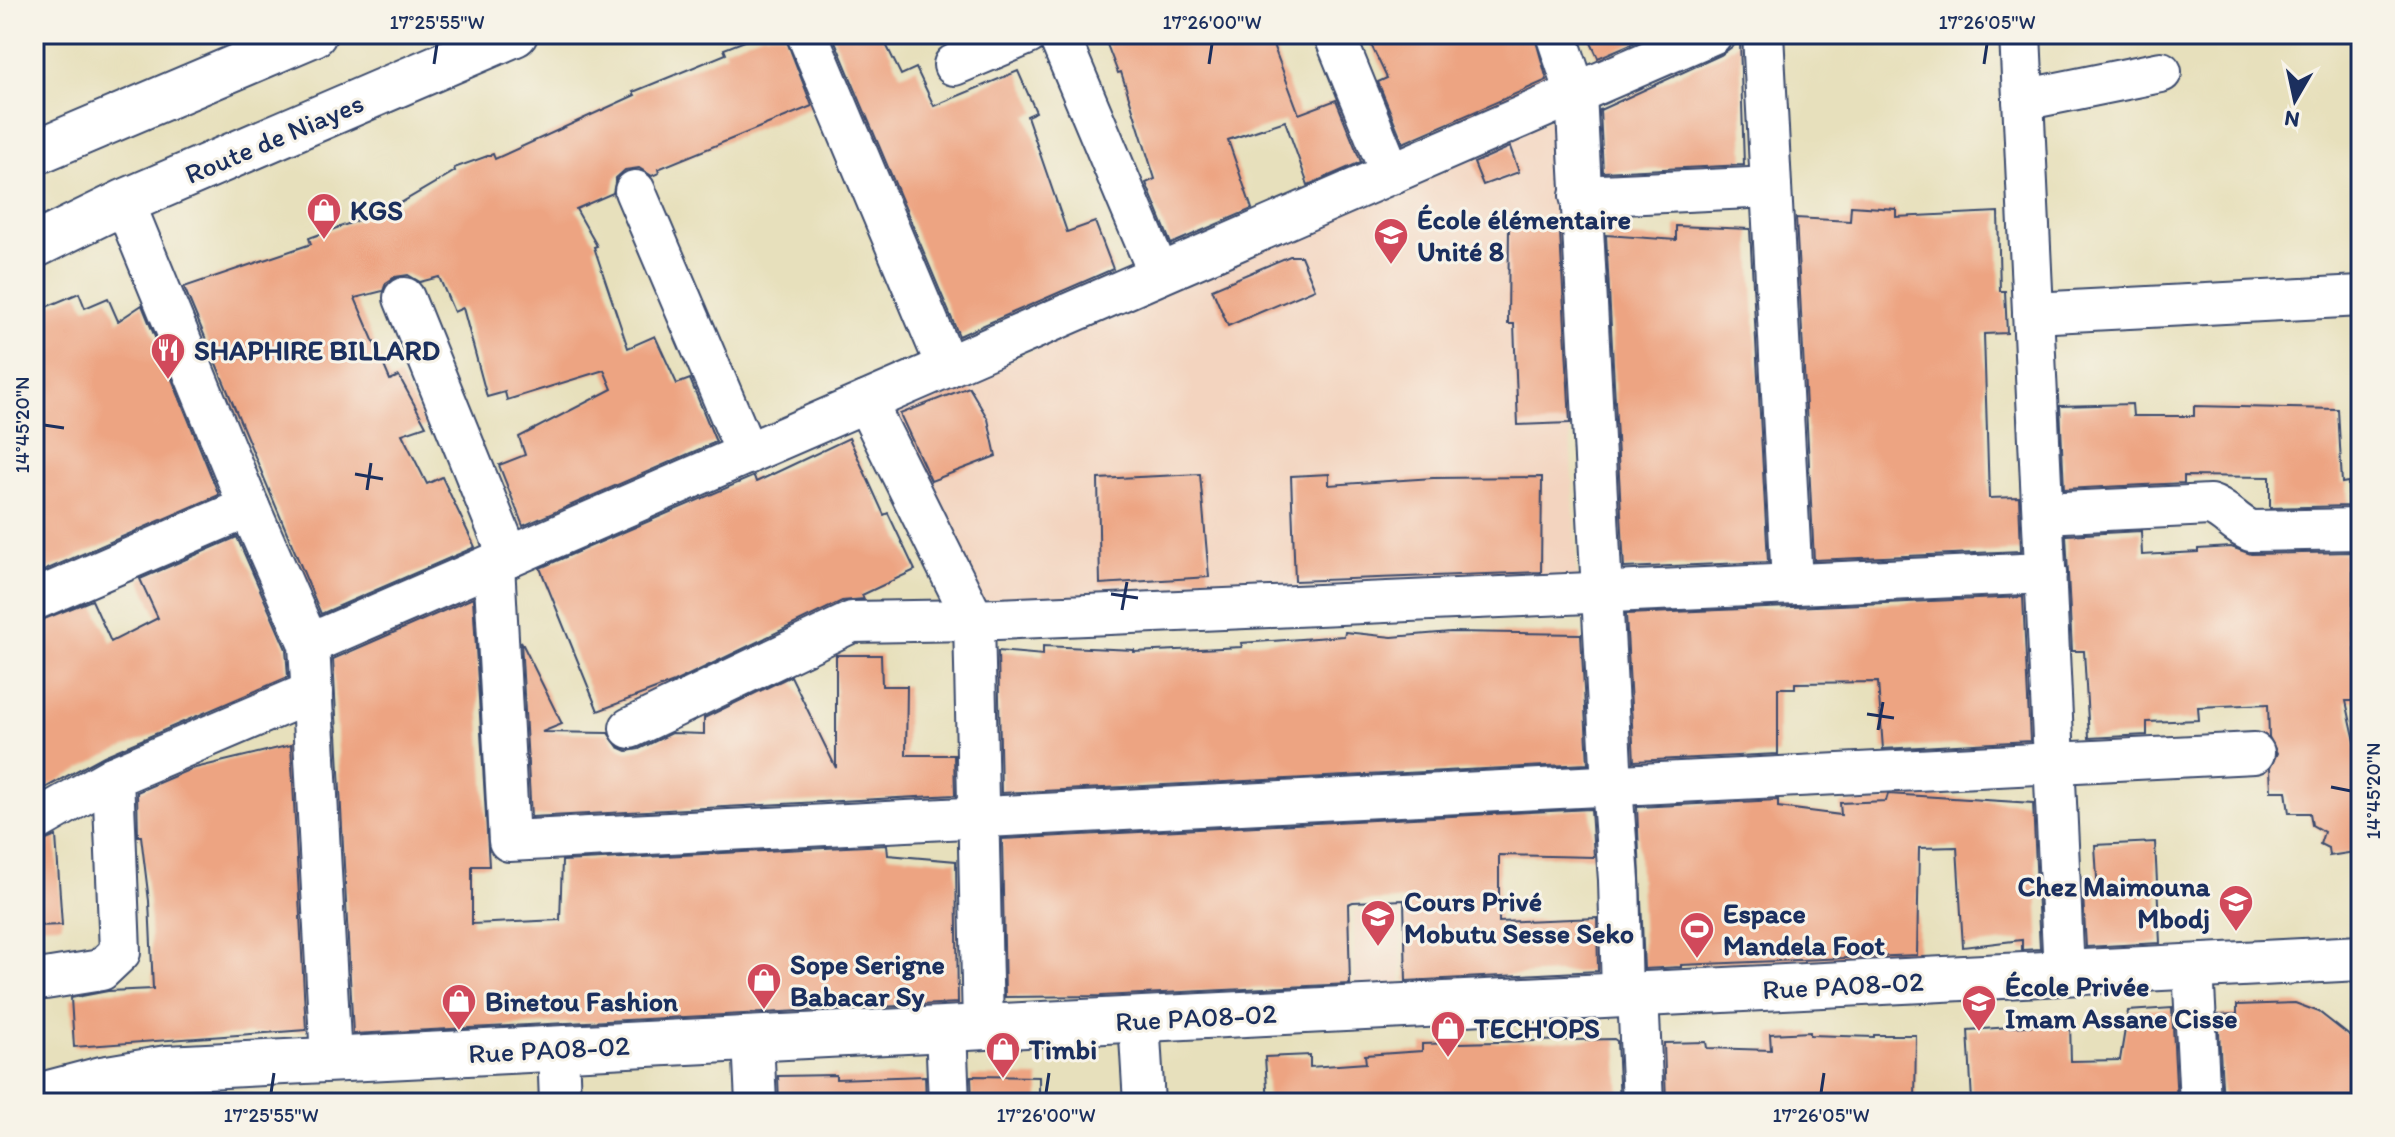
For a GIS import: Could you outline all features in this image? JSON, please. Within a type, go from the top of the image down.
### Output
[{"type":"street","points":[[34,153],[314,34]]},
{"type":"street","name":"Route de Niayes","points":[[34,246],[124,202],[515,34]]},
{"type":"street","points":[[807,34],[947,367]]},
{"type":"street","points":[[954,65],[1028,34]]},
{"type":"street","points":[[1058,34],[1159,274]]},
{"type":"street","points":[[1334,34],[1391,174]]},
{"type":"street","points":[[1556,34],[1576,93],[1612,785],[1630,995],[1643,1103]]},
{"type":"street","points":[[309,644],[1712,34]]},
{"type":"street","points":[[1763,34],[1792,583]]},
{"type":"street","points":[[2020,34],[2064,973]]},
{"type":"street","points":[[2023,100],[2161,72]]},
{"type":"street","points":[[1580,196],[1771,187]]},
{"type":"street","points":[[635,191],[747,454]]},
{"type":"street","points":[[124,202],[249,507],[309,644],[331,1060]]},
{"type":"street","points":[[2033,313],[2361,296]]},
{"type":"street","points":[[404,298],[502,561],[509,841],[2254,753]]},
{"type":"street","points":[[866,402],[974,620],[978,818],[964,1028],[949,1103]]},
{"type":"street","points":[[2043,513],[2210,505],[2251,531],[2361,529]]},
{"type":"street","points":[[34,600],[249,507]]},
{"type":"street","points":[[630,728],[852,622],[974,620],[2046,573]]},
{"type":"street","points":[[34,822],[113,777],[312,692]]},
{"type":"street","points":[[34,979],[101,970],[120,952],[113,777]]},
{"type":"street","name":"Rue PA08-02","points":[[34,1097],[102,1079],[168,1086],[331,1060],[2361,958]]},
{"type":"street","points":[[2193,967],[2200,1103]]},
{"type":"street","points":[[1139,1020],[1144,1103]]},
{"type":"street","points":[[753,1039],[756,1103]]},
{"type":"street","points":[[558,1048],[560,1103]]},
{"type":"shaded area","name":"École élémentaire Unité 8","points":[[1555,117],[1577,579],[980,601],[886,416]]},
{"type":"shaded area","name":"Cours Privé Mobutu Sesse Seko","points":[[1354,910],[1401,910],[1402,986],[1354,986]]},
{"type":"building","points":[[763,34],[784,34],[812,106],[658,169],[659,173],[652,176],[639,168],[625,170],[616,178],[613,193],[576,209],[597,246],[594,247],[628,348],[655,336],[677,384],[690,379],[716,442],[523,526],[499,465],[525,455],[519,437],[612,389],[604,370],[507,400],[505,392],[487,397],[463,308],[454,312],[439,277],[420,282],[408,275],[395,277],[386,283],[383,291],[355,298],[390,380],[399,376],[426,426],[402,434],[427,484],[442,477],[475,547],[321,614],[184,287],[311,244],[309,238],[392,208],[455,171],[454,168],[493,154],[495,159],[635,95],[633,92],[726,54],[724,49]]},
{"type":"building","points":[[832,34],[881,34],[901,75],[916,68],[934,106],[1018,71],[1036,112],[1027,116],[1067,232],[1095,222],[1113,269],[959,336]]},
{"type":"building","points":[[1103,34],[1269,34],[1299,114],[1336,100],[1361,162],[1308,185],[1285,121],[1228,140],[1252,209],[1171,244],[1146,183],[1155,179],[1121,72],[1118,73]]},
{"type":"building","points":[[1366,34],[1534,34],[1547,80],[1403,143],[1378,82],[1387,78]]},
{"type":"building","points":[[1587,34],[1654,34],[1598,58]]},
{"type":"building","points":[[1740,41],[1744,165],[1603,172],[1600,110],[1721,55]]},
{"type":"building","points":[[1510,147],[1519,172],[1483,185],[1474,163]]},
{"type":"building","points":[[1851,206],[1896,209],[1896,217],[1998,212],[2000,291],[2005,291],[2007,333],[1984,334],[1989,498],[2019,497],[2021,551],[1814,560],[1796,218],[1850,221]]},
{"type":"building","points":[[1676,226],[1750,229],[1768,562],[1624,568],[1606,235],[1676,240]]},
{"type":"building","points":[[1509,227],[1551,227],[1551,232],[1560,232],[1570,423],[1518,425],[1514,324],[1508,324]]},
{"type":"building","points":[[1290,256],[1301,256],[1315,289],[1228,326],[1212,289]]},
{"type":"building","points":[[79,293],[85,308],[108,298],[118,321],[142,305],[219,495],[34,575],[34,312]]},
{"type":"building","points":[[969,387],[988,419],[996,456],[931,481],[900,414]]},
{"type":"building","points":[[2132,404],[2133,416],[2194,416],[2194,406],[2338,409],[2342,483],[2348,482],[2349,506],[2270,508],[2270,477],[2184,476],[2184,483],[2064,489],[2060,406]]},
{"type":"building","points":[[849,438],[884,515],[888,513],[915,570],[862,595],[864,599],[842,601],[674,682],[598,711],[540,568],[754,476],[756,482]]},
{"type":"building","points":[[1200,474],[1209,577],[1100,584],[1098,479]]},
{"type":"building","points":[[1329,474],[1329,485],[1433,478],[1542,477],[1541,572],[1295,581],[1291,476]]},
{"type":"building","points":[[2141,531],[2142,555],[2231,547],[2251,554],[2353,552],[2358,701],[2346,701],[2361,768],[2361,851],[2329,856],[2328,848],[2320,844],[2324,832],[2312,825],[2310,813],[2289,813],[2286,791],[2271,791],[2270,768],[2277,753],[2269,737],[2268,704],[2198,707],[2199,720],[2147,722],[2147,735],[2089,738],[2084,651],[2072,651],[2066,535]]},
{"type":"building","points":[[237,537],[286,649],[288,677],[104,756],[34,794],[34,623],[92,600],[111,642],[158,618],[140,579]]},
{"type":"building","points":[[2023,597],[2030,741],[1883,749],[1878,682],[1795,683],[1795,688],[1778,688],[1778,754],[1634,761],[1626,614]]},
{"type":"building","points":[[473,598],[489,866],[472,866],[472,924],[560,920],[562,861],[887,845],[888,855],[956,861],[958,1003],[353,1034],[333,659]]},
{"type":"building","points":[[1345,632],[1392,637],[1451,632],[1581,634],[1588,764],[1001,793],[998,651],[1043,655],[1043,646],[1134,652],[1242,647],[1241,643],[1344,636]]},
{"type":"building","points":[[521,641],[562,724],[542,732],[608,733],[618,747],[627,751],[639,749],[672,733],[704,734],[704,718],[791,676],[836,768],[836,655],[881,655],[882,686],[907,686],[906,755],[954,755],[955,795],[531,817]]},
{"type":"building","points":[[291,745],[306,1030],[74,1047],[71,998],[108,991],[153,989],[149,901],[141,836],[138,836],[137,792],[191,769]]},
{"type":"building","points":[[1888,794],[2033,803],[2040,949],[2022,950],[2022,940],[1963,947],[1957,847],[1919,848],[1917,955],[1644,969],[1637,807],[1778,800],[1778,807],[1841,815],[1840,803],[1886,801]]},
{"type":"building","points":[[1591,809],[1594,857],[1499,855],[1499,922],[1597,918],[1598,971],[1406,981],[1404,900],[1353,902],[1348,904],[1350,984],[1101,996],[1005,997],[1002,839]]},
{"type":"building","points":[[56,836],[62,925],[34,926],[34,845]]},
{"type":"building","points":[[2155,842],[2160,943],[2086,947],[2083,895],[2098,894],[2095,845]]},
{"type":"building","points":[[2295,1003],[2319,1012],[2361,1045],[2361,1103],[2223,1103],[2218,1015],[2237,1014],[2237,1005]]},
{"type":"building","points":[[2172,1008],[2177,1103],[2033,1103],[2033,1098],[1972,1101],[1968,1030],[2070,1023],[2071,1061],[2120,1060],[2128,1011]]},
{"type":"building","points":[[1810,1032],[1810,1035],[1874,1037],[1916,1035],[1915,1103],[1666,1103],[1664,1043],[1706,1042],[1707,1048],[1771,1050],[1770,1034]]},
{"type":"building","points":[[1617,1041],[1620,1103],[1268,1103],[1265,1057],[1310,1055],[1310,1067],[1366,1063],[1365,1055],[1422,1051],[1422,1044]]},
{"type":"building","points":[[836,1075],[836,1079],[925,1076],[926,1103],[779,1103],[778,1076]]},
{"type":"building","points":[[971,1076],[1039,1077],[1039,1103],[972,1103]]},
{"type":"place","name":"KGS","points":[[324,241]]},
{"type":"place","name":"École élémentaire Unité 8","points":[[1391,266]]},
{"type":"place","name":"SHAPHIRE BILLARD","points":[[168,381]]},
{"type":"place","name":"Chez Maimouna Mbodj","points":[[2236,933]]},
{"type":"place","name":"Cours Privé Mobutu Sesse Seko","points":[[1378,948]]},
{"type":"place","name":"Espace Mandela Foot","points":[[1697,960]]},
{"type":"place","name":"Sope Serigne Babacar Sy","points":[[764,1011]]},
{"type":"place","name":"Binetou Fashion","points":[[459,1032]]},
{"type":"place","name":"École Privée Imam Assane Cisse","points":[[1979,1033]]},
{"type":"place","name":"TECH'OPS","points":[[1448,1059]]},
{"type":"place","name":"Timbi","points":[[1003,1080]]}]
